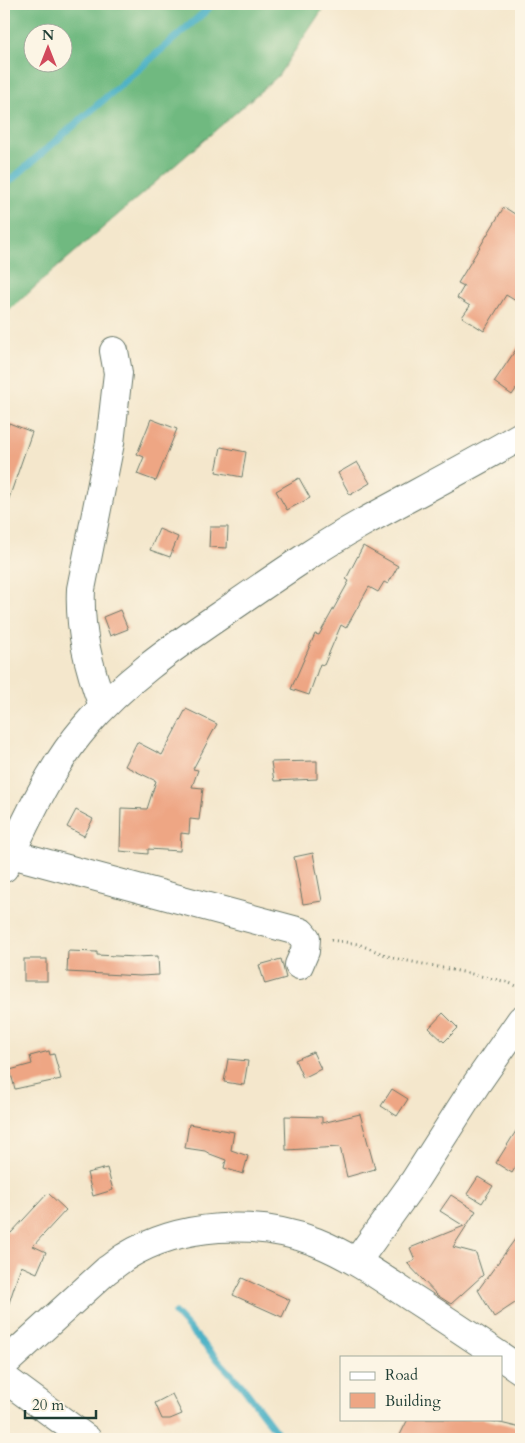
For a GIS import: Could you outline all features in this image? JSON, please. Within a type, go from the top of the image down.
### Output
[{"type":"street","points":[[103,706],[92,674],[82,626],[81,589],[110,443],[118,373],[114,351]]},
{"type":"street","points":[[300,965],[305,951],[306,938],[300,932],[6,858],[54,770],[84,728],[103,706],[151,665],[195,632],[298,561],[521,436]]},
{"type":"street","points":[[357,1261],[412,1183],[477,1083],[521,1020]]},
{"type":"street","points":[[4,1364],[119,1261],[147,1246],[170,1237],[224,1228],[277,1231],[316,1242],[357,1261],[500,1356]]},
{"type":"street","points":[[502,1357],[521,1370]]},
{"type":"street","points":[[4,1378],[87,1439]]},
{"type":"path","points":[[306,938],[339,940],[358,944],[393,958],[463,972],[521,988]]},
{"type":"green space","points":[[4,4],[326,4],[278,76],[4,315]]},
{"type":"building","points":[[504,207],[521,218],[521,304],[506,295],[484,331],[462,317],[470,306],[457,298],[464,286],[458,283]]},
{"type":"building","points":[[521,342],[521,382],[512,395],[494,382]]},
{"type":"building","points":[[151,419],[177,429],[156,481],[137,474],[144,457],[137,454]]},
{"type":"building","points":[[9,423],[32,432],[7,504],[4,503],[4,437]]},
{"type":"building","points":[[221,447],[246,452],[242,477],[216,472]]},
{"type":"building","points":[[357,462],[370,483],[350,495],[338,473]]},
{"type":"building","points":[[299,478],[310,498],[287,510],[276,491]]},
{"type":"building","points":[[210,527],[228,527],[227,548],[209,547]]},
{"type":"building","points":[[159,529],[178,537],[170,557],[150,550]]},
{"type":"building","points":[[363,546],[398,566],[388,584],[384,582],[378,592],[369,587],[346,628],[341,625],[324,665],[320,664],[309,695],[291,689],[315,634],[319,635],[349,581],[346,579]]},
{"type":"building","points":[[120,610],[128,629],[110,636],[103,617]]},
{"type":"building","points":[[186,709],[217,724],[193,769],[198,770],[192,787],[203,788],[199,820],[190,819],[189,834],[181,833],[180,851],[148,849],[148,854],[120,851],[121,808],[147,809],[156,781],[125,766],[137,742],[162,755]]},
{"type":"building","points":[[317,761],[317,779],[274,781],[271,762]]},
{"type":"building","points":[[76,810],[93,819],[84,836],[67,827]]},
{"type":"building","points":[[313,853],[322,901],[303,904],[294,857]]},
{"type":"building","points":[[68,951],[97,952],[97,955],[158,956],[159,975],[140,976],[67,972]]},
{"type":"building","points":[[24,959],[47,959],[47,981],[24,981]]},
{"type":"building","points":[[281,959],[286,978],[265,984],[259,965]]},
{"type":"building","points":[[443,1013],[458,1028],[444,1042],[429,1028]]},
{"type":"building","points":[[49,1051],[50,1055],[54,1054],[61,1079],[15,1089],[10,1070],[32,1064],[30,1056]]},
{"type":"building","points":[[313,1052],[321,1069],[303,1078],[295,1060]]},
{"type":"building","points":[[228,1059],[248,1061],[244,1085],[224,1082]]},
{"type":"building","points":[[392,1089],[408,1099],[397,1116],[381,1106]]},
{"type":"building","points":[[360,1114],[375,1169],[347,1177],[340,1147],[286,1150],[285,1116],[322,1117],[322,1123]]},
{"type":"building","points":[[521,1123],[521,1158],[512,1173],[496,1163]]},
{"type":"building","points":[[189,1124],[234,1132],[231,1150],[248,1156],[243,1174],[224,1168],[226,1160],[205,1151],[185,1148]]},
{"type":"building","points":[[107,1168],[113,1190],[93,1196],[87,1173]]},
{"type":"building","points":[[478,1177],[493,1186],[482,1203],[467,1194]]},
{"type":"building","points":[[48,1193],[66,1210],[33,1246],[46,1252],[37,1273],[21,1266],[8,1306],[4,1305],[4,1230],[11,1233]]},
{"type":"building","points":[[451,1195],[476,1211],[453,1247],[476,1253],[483,1275],[451,1304],[437,1295],[407,1263],[415,1260],[410,1248],[464,1226],[440,1211]]},
{"type":"building","points":[[521,1231],[521,1299],[494,1317],[478,1290]]},
{"type":"building","points":[[242,1278],[290,1300],[282,1317],[233,1295]]},
{"type":"building","points":[[172,1394],[182,1414],[170,1419],[162,1419],[155,1403]]},
{"type":"building","points":[[408,1420],[488,1420],[521,1428],[521,1439],[398,1439]]},
{"type":"waterway","points":[[4,186],[212,4]]},
{"type":"waterway","points":[[175,1313],[242,1386],[282,1439]]}]
